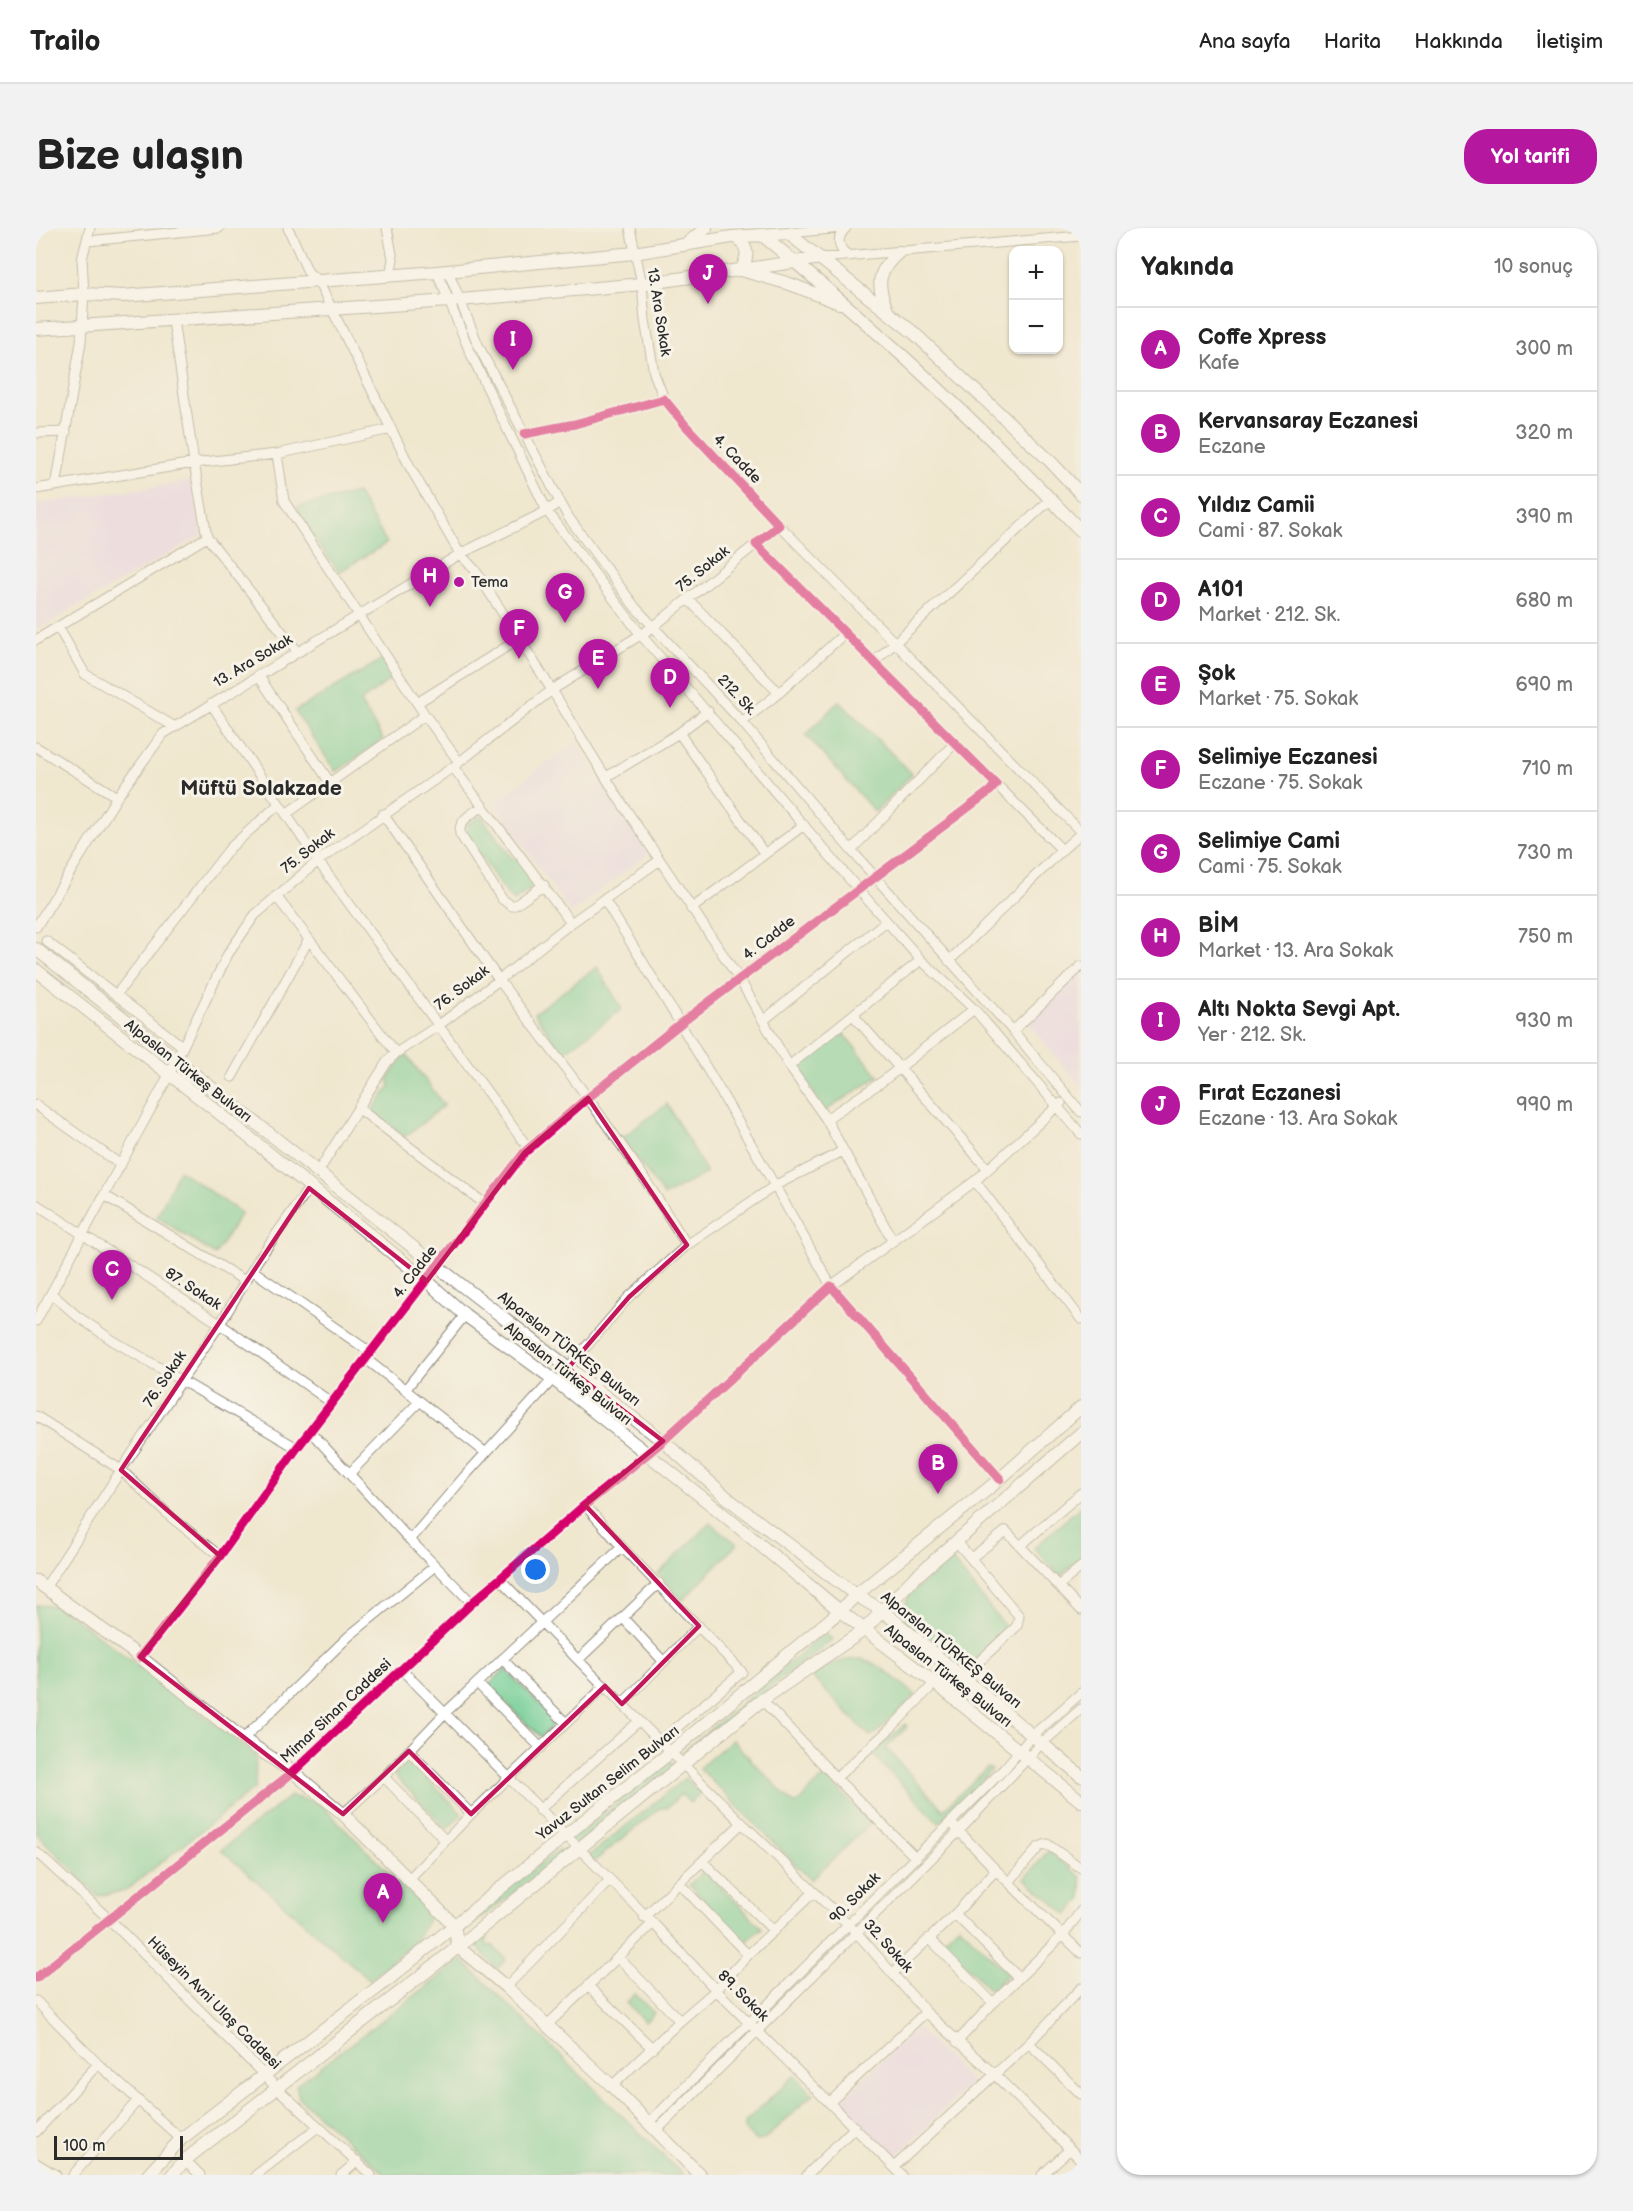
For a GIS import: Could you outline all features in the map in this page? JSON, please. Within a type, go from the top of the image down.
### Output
[{"type":"main road","points":[[686,244],[706,228]]},
{"type":"main road","points":[[759,231],[910,363],[1081,531]]},
{"type":"main road","points":[[36,298],[84,294],[123,296],[442,272],[634,253],[736,237],[759,231],[785,231],[914,333],[1050,461],[1081,494]]},
{"type":"main road","points":[[736,237],[744,244],[747,253],[747,259],[741,270]]},
{"type":"main road","points":[[887,311],[880,294],[880,281],[885,266],[899,252]]},
{"type":"main road","points":[[36,329],[454,300],[642,284],[821,258]]},
{"type":"main road","points":[[741,270],[790,284],[846,306]]},
{"type":"main road","name":"Alparslan TÜRKEŞ Bulvarı","points":[[36,949],[438,1267],[663,1441],[731,1502],[856,1595],[883,1611],[1081,1776]]},
{"type":"main road","name":"Alpaslan Türkeş Bulvarı","points":[[36,970],[427,1281],[465,1315],[553,1379],[718,1510],[840,1611],[935,1683],[1081,1801]]},
{"type":"main road","name":"Yavuz Sultan Selim Bulvarı","points":[[148,2175],[181,2139],[385,1982],[671,1752],[840,1611],[856,1595],[1000,1479],[1081,1407]]},
{"type":"main road","points":[[172,2175],[185,2160],[458,1947],[762,1700],[864,1630],[912,1580],[1081,1433]]},
{"type":"main road","points":[[41,1584],[140,1657],[243,1739],[292,1772],[343,1814],[454,1925],[458,1947],[506,1987],[612,2086],[700,2175]]},
{"type":"street","points":[[56,486],[81,342],[84,294],[82,259],[90,228]]},
{"type":"street","points":[[88,241],[219,228]]},
{"type":"street","points":[[288,228],[308,272],[318,281],[410,467],[460,554],[475,570],[691,909],[740,980],[789,1066],[826,1119],[893,1241]]},
{"type":"street","points":[[387,228],[393,259],[390,275]]},
{"type":"street","name":"13. Ara Sokak","points":[[630,228],[642,284],[645,320],[654,373],[664,399]]},
{"type":"street","points":[[785,231],[845,228]]},
{"type":"street","points":[[845,228],[839,241],[841,249],[850,256]]},
{"type":"street","points":[[821,258],[1081,236]]},
{"type":"street","name":"212. Sk.","points":[[442,272],[454,300],[569,518],[635,607],[742,722],[948,961],[1014,1031],[1081,1112]]},
{"type":"street","points":[[454,300],[471,352],[547,512],[641,635],[708,711],[885,922],[921,960],[974,1009],[1081,1134]]},
{"type":"street","points":[[173,320],[207,537],[298,651]]},
{"type":"street","points":[[524,434],[575,424],[664,399]]},
{"type":"street","name":"4. Cadde","points":[[664,399],[677,417],[779,525],[1081,832]]},
{"type":"street","points":[[36,489],[194,463],[277,454],[391,429]]},
{"type":"street","points":[[36,433],[66,432]]},
{"type":"street","points":[[277,454],[284,501],[483,806],[571,922]]},
{"type":"street","points":[[874,662],[1050,499]]},
{"type":"street","name":"13. Ara Sokak","points":[[36,927],[117,797],[163,734],[460,554],[547,512],[560,502]]},
{"type":"street","points":[[779,525],[756,544],[1062,850]]},
{"type":"street","points":[[36,640],[207,537]]},
{"type":"street","name":"75. Sokak","points":[[36,1321],[169,1075],[228,954],[255,915],[318,861],[456,764],[552,690],[653,627],[756,544]]},
{"type":"street","points":[[689,600],[779,693]]},
{"type":"street","points":[[58,627],[86,674],[175,727]]},
{"type":"street","points":[[742,722],[779,693],[845,633]]},
{"type":"street","points":[[417,703],[519,639]]},
{"type":"street","points":[[258,675],[331,784]]},
{"type":"street","points":[[211,704],[318,861],[529,1149]]},
{"type":"street","points":[[606,777],[679,733],[708,711]]},
{"type":"street","points":[[286,814],[425,715]]},
{"type":"street","points":[[679,733],[764,853]]},
{"type":"street","points":[[851,850],[955,743]]},
{"type":"street","points":[[36,747],[117,797]]},
{"type":"street","name":"4. Cadde","points":[[140,1657],[220,1556],[310,1431],[529,1149],[681,1023],[990,791],[996,784]]},
{"type":"street","points":[[116,995],[230,848],[279,804]]},
{"type":"street","points":[[483,806],[462,822],[459,827],[460,834],[502,899],[512,906],[544,885]]},
{"type":"street","points":[[384,814],[499,980],[641,1173],[687,1245]]},
{"type":"street","points":[[691,909],[804,825]]},
{"type":"street","points":[[948,961],[1081,832]]},
{"type":"street","name":"76. Sokak","points":[[318,1172],[387,1062],[396,1053],[439,1025],[571,922],[660,860]]},
{"type":"street","points":[[276,896],[396,1053]]},
{"type":"street","points":[[604,899],[681,1023],[776,1185],[831,1286],[1000,1479]]},
{"type":"street","points":[[764,1020],[885,922]]},
{"type":"street","points":[[232,1077],[309,939]]},
{"type":"street","points":[[46,940],[182,1046]]},
{"type":"street","points":[[789,1066],[921,960]]},
{"type":"street","points":[[1014,1031],[1081,966]]},
{"type":"street","points":[[826,1119],[883,1081],[974,1009]]},
{"type":"street","points":[[853,1015],[988,1169]]},
{"type":"street","name":"Mimar Sinan Caddesi","points":[[36,1978],[292,1772],[472,1604],[585,1504],[663,1441],[831,1286],[975,1181],[1067,1097]]},
{"type":"street","points":[[36,1105],[121,1165]]},
{"type":"street","points":[[358,1108],[485,1204]]},
{"type":"street","points":[[568,1368],[629,1297],[687,1245],[776,1185],[843,1151]]},
{"type":"street","points":[[975,1181],[1081,1319]]},
{"type":"street","name":"76. Sokak","points":[[41,1584],[220,1324],[252,1270],[309,1188]]},
{"type":"street","points":[[104,1195],[245,1281]]},
{"type":"street","name":"87. Sokak","points":[[36,1204],[220,1324],[332,1403]]},
{"type":"street","points":[[252,1270],[368,1356],[419,1402],[486,1453]]},
{"type":"street","points":[[51,1293],[94,1329],[297,1448]]},
{"type":"street","points":[[405,1390],[465,1315]]},
{"type":"street","points":[[410,1540],[553,1379]]},
{"type":"street","points":[[349,1474],[419,1402]]},
{"type":"street","points":[[36,1416],[121,1470],[172,1518],[220,1556]]},
{"type":"street","points":[[310,1431],[472,1604]]},
{"type":"street","points":[[1020,1546],[1081,1493]]},
{"type":"street","points":[[585,1504],[742,1672],[660,1741]]},
{"type":"street","points":[[971,1558],[1006,1531],[1081,1610]]},
{"type":"street","points":[[957,1542],[1019,1616],[1017,1626],[970,1670]]},
{"type":"street","points":[[343,1814],[384,1777],[445,1713],[622,1546]]},
{"type":"street","points":[[243,1739],[349,1636],[435,1566]]},
{"type":"street","points":[[1058,1586],[1081,1567]]},
{"type":"street","name":"32. Sokak","points":[[500,1579],[639,1721],[852,1928],[926,2012],[994,2074],[1081,2160]]},
{"type":"street","points":[[579,1660],[659,1583]]},
{"type":"street","points":[[623,1618],[664,1662]]},
{"type":"street","points":[[622,1704],[699,1626]]},
{"type":"street","points":[[502,1659],[566,1723]]},
{"type":"street","name":"89. Sokak","points":[[402,1670],[716,1990],[902,2175]]},
{"type":"street","points":[[836,1778],[891,1728],[935,1683]]},
{"type":"street","points":[[477,1684],[541,1748]]},
{"type":"street","points":[[409,1879],[471,1814],[606,1686]]},
{"type":"street","name":"90. Sokak","points":[[652,2127],[852,1928],[958,1831],[1081,1693]]},
{"type":"street","points":[[762,1700],[916,1858]]},
{"type":"street","name":"90. Sokak","points":[[1037,1740],[1081,1709]]},
{"type":"street","points":[[539,1810],[639,1721]]},
{"type":"street","points":[[409,1751],[471,1814]]},
{"type":"street","name":"90. Sokak","points":[[852,1928],[916,1858],[1004,1770],[1024,1755]]},
{"type":"street","points":[[384,1777],[445,1840]]},
{"type":"street","points":[[644,1917],[742,1823]]},
{"type":"street","points":[[951,1823],[1081,1953]]},
{"type":"street","points":[[1009,1882],[1039,1847],[1047,1844],[1081,1868]]},
{"type":"street","name":"Hüseyin Avni Ulaş Caddesi","points":[[36,1852],[110,1920],[278,2089],[371,2175]]},
{"type":"street","points":[[703,1862],[774,1931]]},
{"type":"street","points":[[893,1973],[955,1914],[996,1870]]},
{"type":"street","points":[[506,1987],[609,1881]]},
{"type":"street","points":[[680,1884],[748,1955]]},
{"type":"street","points":[[612,2086],[716,1990],[748,1955],[814,1892]]},
{"type":"street","points":[[957,2042],[993,2003],[1063,1935],[1081,1911]]},
{"type":"street","points":[[955,1914],[1019,1978]]},
{"type":"street","points":[[547,2025],[652,1923]]},
{"type":"street","points":[[929,1938],[993,2003]]},
{"type":"street","points":[[618,1957],[680,2021]]},
{"type":"street","points":[[588,1986],[652,2049]]},
{"type":"street","points":[[894,2167],[1029,2043],[1081,1988]]},
{"type":"street","points":[[36,2001],[98,2064],[181,2139]]},
{"type":"street","points":[[830,2102],[926,2012]]},
{"type":"street","points":[[1029,2043],[1081,2094]]},
{"type":"street","points":[[36,2132],[98,2064]]},
{"type":"street","points":[[73,2175],[138,2100]]},
{"type":"street","points":[[256,2175],[318,2127]]},
{"type":"street","points":[[807,2175],[855,2127]]},
{"type":"street","points":[[1042,2175],[1070,2149]]},
{"type":"street","points":[[185,2160],[200,2175]]},
{"type":"street","points":[[341,2175],[358,2162]]},
{"type":"street","points":[[36,2163],[56,2175]]},
{"type":"highlighted area","points":[[588,1098],[687,1245],[629,1297],[568,1368],[663,1441],[585,1505],[699,1626],[622,1704],[605,1686],[471,1814],[409,1751],[343,1814],[140,1657],[220,1556],[121,1470],[309,1188],[427,1281],[524,1153]]},
{"type":"shaded area","points":[[192,481],[202,535],[36,630],[36,504]]},
{"type":"shaded area","points":[[576,741],[648,854],[571,913],[494,803]]},
{"type":"shaded area","points":[[1081,969],[1081,1087],[1026,1021]]},
{"type":"shaded area","points":[[916,2027],[972,2082],[894,2159],[837,2104]]},
{"type":"green space","points":[[357,493],[387,543],[339,572],[304,524],[297,507]]},
{"type":"green space","points":[[383,659],[395,676],[360,702],[383,739],[336,772],[295,711]]},
{"type":"green space","points":[[839,701],[912,774],[875,812],[806,735]]},
{"type":"green space","points":[[481,816],[512,858],[520,859],[538,884],[515,900],[509,897],[465,834],[468,824]]},
{"type":"green space","points":[[597,967],[622,1009],[563,1053],[534,1013]]},
{"type":"green space","points":[[843,1033],[879,1076],[824,1112],[799,1066]]},
{"type":"green space","points":[[406,1054],[444,1105],[405,1137],[372,1111],[390,1086],[388,1079]]},
{"type":"green space","points":[[667,1104],[707,1173],[664,1196],[622,1138]]},
{"type":"green space","points":[[179,1170],[241,1213],[215,1255],[157,1217]]},
{"type":"green space","points":[[1081,1506],[1081,1557],[1060,1576],[1034,1548]]},
{"type":"green space","points":[[710,1523],[737,1544],[683,1600],[658,1574]]},
{"type":"green space","points":[[951,1559],[1007,1629],[965,1671],[909,1629],[903,1611],[909,1595]]},
{"type":"green space","points":[[36,1605],[59,1606],[256,1755],[255,1788],[125,1891],[98,1896],[36,1833]]},
{"type":"green space","points":[[825,1633],[833,1640],[789,1672],[686,1756],[683,1752]]},
{"type":"green space","points":[[862,1659],[879,1666],[916,1695],[870,1736],[811,1676],[835,1663]]},
{"type":"green space","points":[[505,1669],[556,1721],[541,1737],[488,1686]]},
{"type":"green space","points":[[905,1724],[907,1727],[886,1748],[943,1810],[987,1768],[992,1770],[939,1823],[872,1754]]},
{"type":"green space","points":[[732,1740],[795,1805],[825,1776],[871,1823],[811,1880],[699,1768]]},
{"type":"green space","points":[[410,1761],[462,1814],[447,1829],[394,1775]]},
{"type":"green space","points":[[670,1761],[674,1766],[573,1846],[569,1841]]},
{"type":"green space","points":[[685,1778],[700,1793],[690,1803],[681,1794],[667,1808],[660,1808],[591,1864],[585,1859]]},
{"type":"green space","points":[[290,1796],[319,1803],[431,1914],[416,1940],[370,1980],[221,1850]]},
{"type":"green space","points":[[559,1849],[563,1854],[463,1932],[458,1928]]},
{"type":"green space","points":[[1048,1851],[1081,1877],[1081,1899],[1068,1915],[1025,1879]]},
{"type":"green space","points":[[704,1870],[762,1928],[745,1943],[689,1885]]},
{"type":"green space","points":[[959,1925],[1008,1974],[991,1991],[942,1941]]},
{"type":"green space","points":[[486,1937],[488,1939],[485,1942],[488,1946],[492,1945],[506,1959],[497,1969],[475,1944]]},
{"type":"green space","points":[[462,1960],[683,2175],[386,2175],[299,2098],[296,2085]]},
{"type":"green space","points":[[635,1994],[654,2013],[645,2022],[626,2003]]},
{"type":"green space","points":[[795,2075],[813,2094],[764,2140],[756,2141],[744,2130],[744,2123]]},
{"type":"cycle path","points":[[140,1657],[220,1556],[297,1448],[524,1153],[681,1023],[990,791],[996,784],[756,544],[779,525],[686,426],[664,399],[575,424],[524,434]]},
{"type":"cycle path","points":[[36,1978],[293,1772],[472,1603],[663,1441],[831,1286],[1000,1479]]},
{"type":"place","name":"Fırat Eczanesi","points":[[708,304]]},
{"type":"place","name":"Altı Nokta Sevgi Apt.","points":[[513,370]]},
{"type":"place","name":"Tema","points":[[459,582]]},
{"type":"place","name":"BİM","points":[[430,607]]},
{"type":"place","name":"Selimiye Cami","points":[[565,623]]},
{"type":"place","name":"Selimiye Eczanesi","points":[[519,659]]},
{"type":"place","name":"Şok","points":[[598,689]]},
{"type":"place","name":"A101","points":[[670,708]]},
{"type":"place","name":"Yıldız Camii","points":[[112,1300]]},
{"type":"place","name":"Kervansaray Eczanesi","points":[[938,1494]]},
{"type":"place","name":"Coffe Xpress","points":[[383,1923]]},
{"type":"district","name":"Müftü Solakzade","points":[[261,788]]}]
